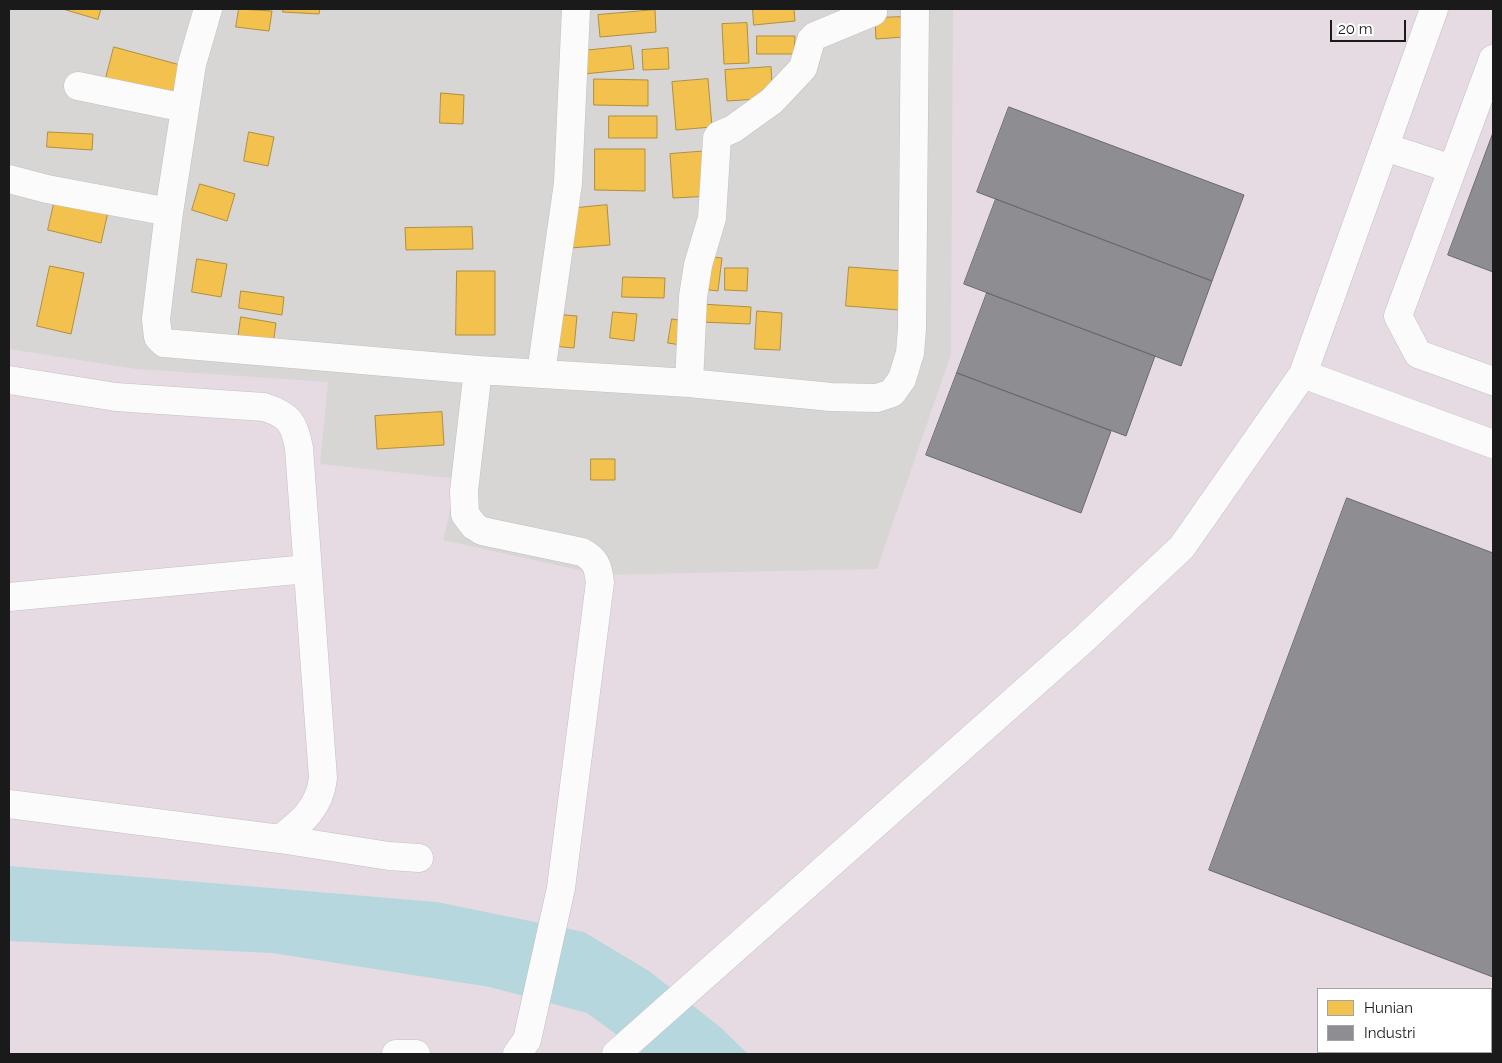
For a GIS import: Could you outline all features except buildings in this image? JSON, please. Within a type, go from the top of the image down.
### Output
[{"type":"street","points":[[208,9],[192,64],[169,212],[156,319],[158,337],[164,343],[478,370],[689,383],[831,397],[877,398],[886,396],[897,389],[910,353],[912,329],[915,11],[867,10],[814,36],[811,40],[803,68],[772,101],[733,129],[719,135],[716,145],[716,176],[712,218],[698,265],[693,297],[689,383]]},
{"type":"street","points":[[541,373],[568,183],[576,9]]},
{"type":"street","points":[[616,1054],[738,948],[1084,639],[1182,548],[1303,374],[1434,9]]},
{"type":"street","points":[[1493,59],[1398,316],[1418,354],[1493,381]]},
{"type":"street","points":[[78,86],[185,108]]},
{"type":"street","points":[[1384,147],[1452,169]]},
{"type":"street","points":[[9,179],[47,189],[169,212]]},
{"type":"street","points":[[478,370],[464,491],[464,505],[468,520],[482,531],[582,552],[594,560],[600,582],[558,902],[527,1040],[517,1054]]},
{"type":"street","points":[[1303,374],[1493,444]]},
{"type":"street","points":[[9,380],[116,396],[264,407],[285,415],[296,432],[299,448],[322,789],[319,800],[310,813],[280,839]]},
{"type":"street","points":[[9,597],[307,569]]},
{"type":"street","points":[[9,804],[280,839],[389,856],[419,858]]},
{"type":"street","points":[[396,1054],[416,1054]]},
{"type":"shaded area","points":[[9,9],[1493,9],[1493,1054],[9,1054]]},
{"type":"shaded area","points":[[953,9],[1493,9],[1493,1054],[9,1054],[9,349],[136,369],[328,382],[320,464],[458,479],[443,540],[601,575],[877,569],[951,354]]},
{"type":"water","points":[[9,866],[437,902],[584,932],[649,971],[720,1027],[748,1054],[643,1054],[587,1013],[490,987],[272,953],[9,941]]}]
